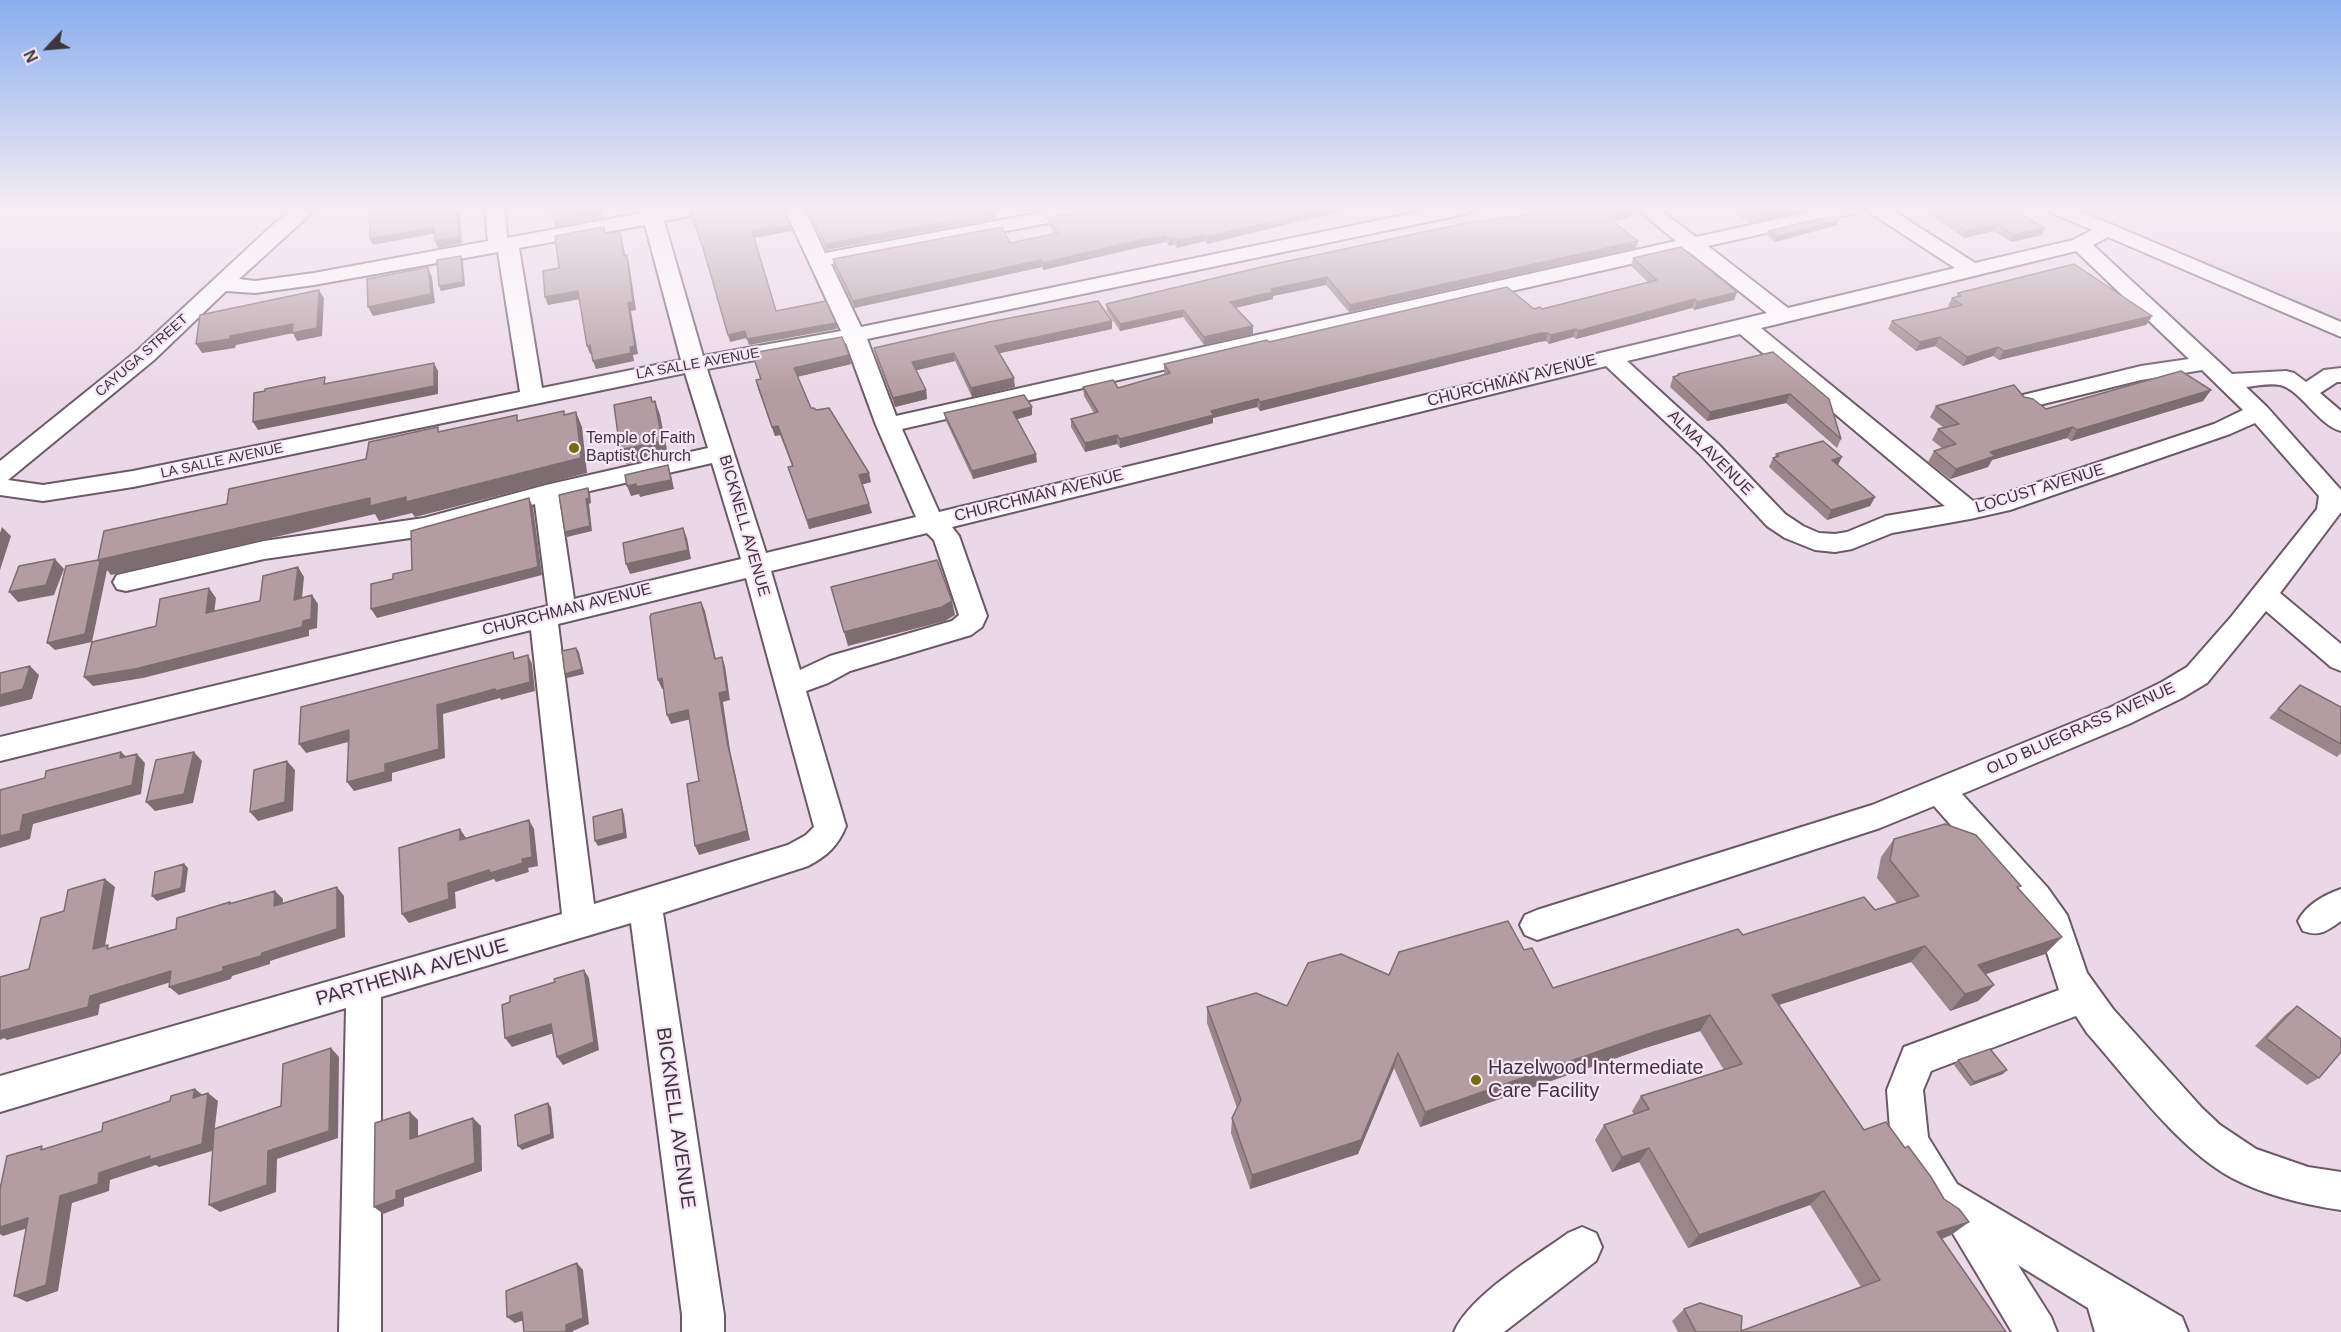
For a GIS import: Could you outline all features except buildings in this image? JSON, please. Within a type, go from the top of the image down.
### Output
[{"type":"street","name":"CAYUGA STREET","points":[[6,465],[146,355],[237,270]]},
{"type":"street","points":[[222,284],[272,285],[358,270]]},
{"type":"street","points":[[508,270],[532,397]]},
{"type":"street","name":"BICKNELL AVENUE","points":[[668,270],[830,826],[828,834],[821,843]]},
{"type":"street","points":[[789,685],[818,675],[840,663],[961,628],[972,620],[973,616],[946,536],[931,522],[888,425],[854,335],[824,270]]},
{"type":"street","name":"LA SALLE AVENUE","points":[[0,488],[43,493],[113,483],[1166,270]]},
{"type":"street","points":[[888,425],[1578,270]]},
{"type":"street","points":[[1727,270],[1783,315]]},
{"type":"street","name":"CHURCHMAN AVENUE","points":[[0,749],[1971,270]]},
{"type":"street","name":"OLD BLUEGRASS AVENUE","points":[[1537,926],[1880,815],[2119,716],[2197,675],[2264,594],[2329,511],[2336,498],[2259,412],[2108,270]]},
{"type":"street","points":[[2201,270],[2341,330]]},
{"type":"street","points":[[1743,325],[1922,474],[1970,511]]},
{"type":"street","name":"ALMA AVENUE","points":[[1609,357],[1709,449],[1776,520],[1794,532],[1815,541]]},
{"type":"street","points":[[2027,402],[2141,373],[2216,372],[2286,378],[2306,392],[2341,424]]},
{"type":"street","points":[[2306,392],[2331,375],[2341,375]]},
{"type":"street","name":"LOCUST AVENUE","points":[[1815,541],[1835,543],[1852,540],[1886,525],[2001,504],[2222,429],[2259,412]]},
{"type":"street","points":[[126,582],[264,549],[424,527],[546,493],[722,453]]},
{"type":"street","points":[[546,493],[553,614],[580,924]]},
{"type":"street","points":[[2264,594],[2341,660]]},
{"type":"street","points":[[1940,791],[2035,897],[2055,925],[2072,980],[2083,997],[2189,1121],[2207,1138],[2245,1164],[2308,1186],[2341,1191]]},
{"type":"street","name":"PARTHENIA AVENUE","points":[[0,1094],[580,924],[797,856],[821,843]]},
{"type":"street","name":"BICKNELL AVENUE","points":[[645,904],[703,1332]]},
{"type":"street","points":[[360,1332],[364,987]]},
{"type":"street","points":[[2083,997],[1917,1059],[1905,1090],[1910,1143],[1943,1198],[1959,1206],[2110,1313],[2167,1332]]},
{"type":"street","points":[[1959,1206],[2036,1332]]},
{"type":"street","points":[[1475,1332],[1495,1312],[1582,1247]]},
{"type":"shaded area","points":[[2217,270],[2341,270],[2341,323]]},
{"type":"place","name":"Temple of Faith Baptist Church","points":[[574,448]]},
{"type":"place","name":"Hazelwood Intermediate Care Facility","points":[[1476,1080]]}]
